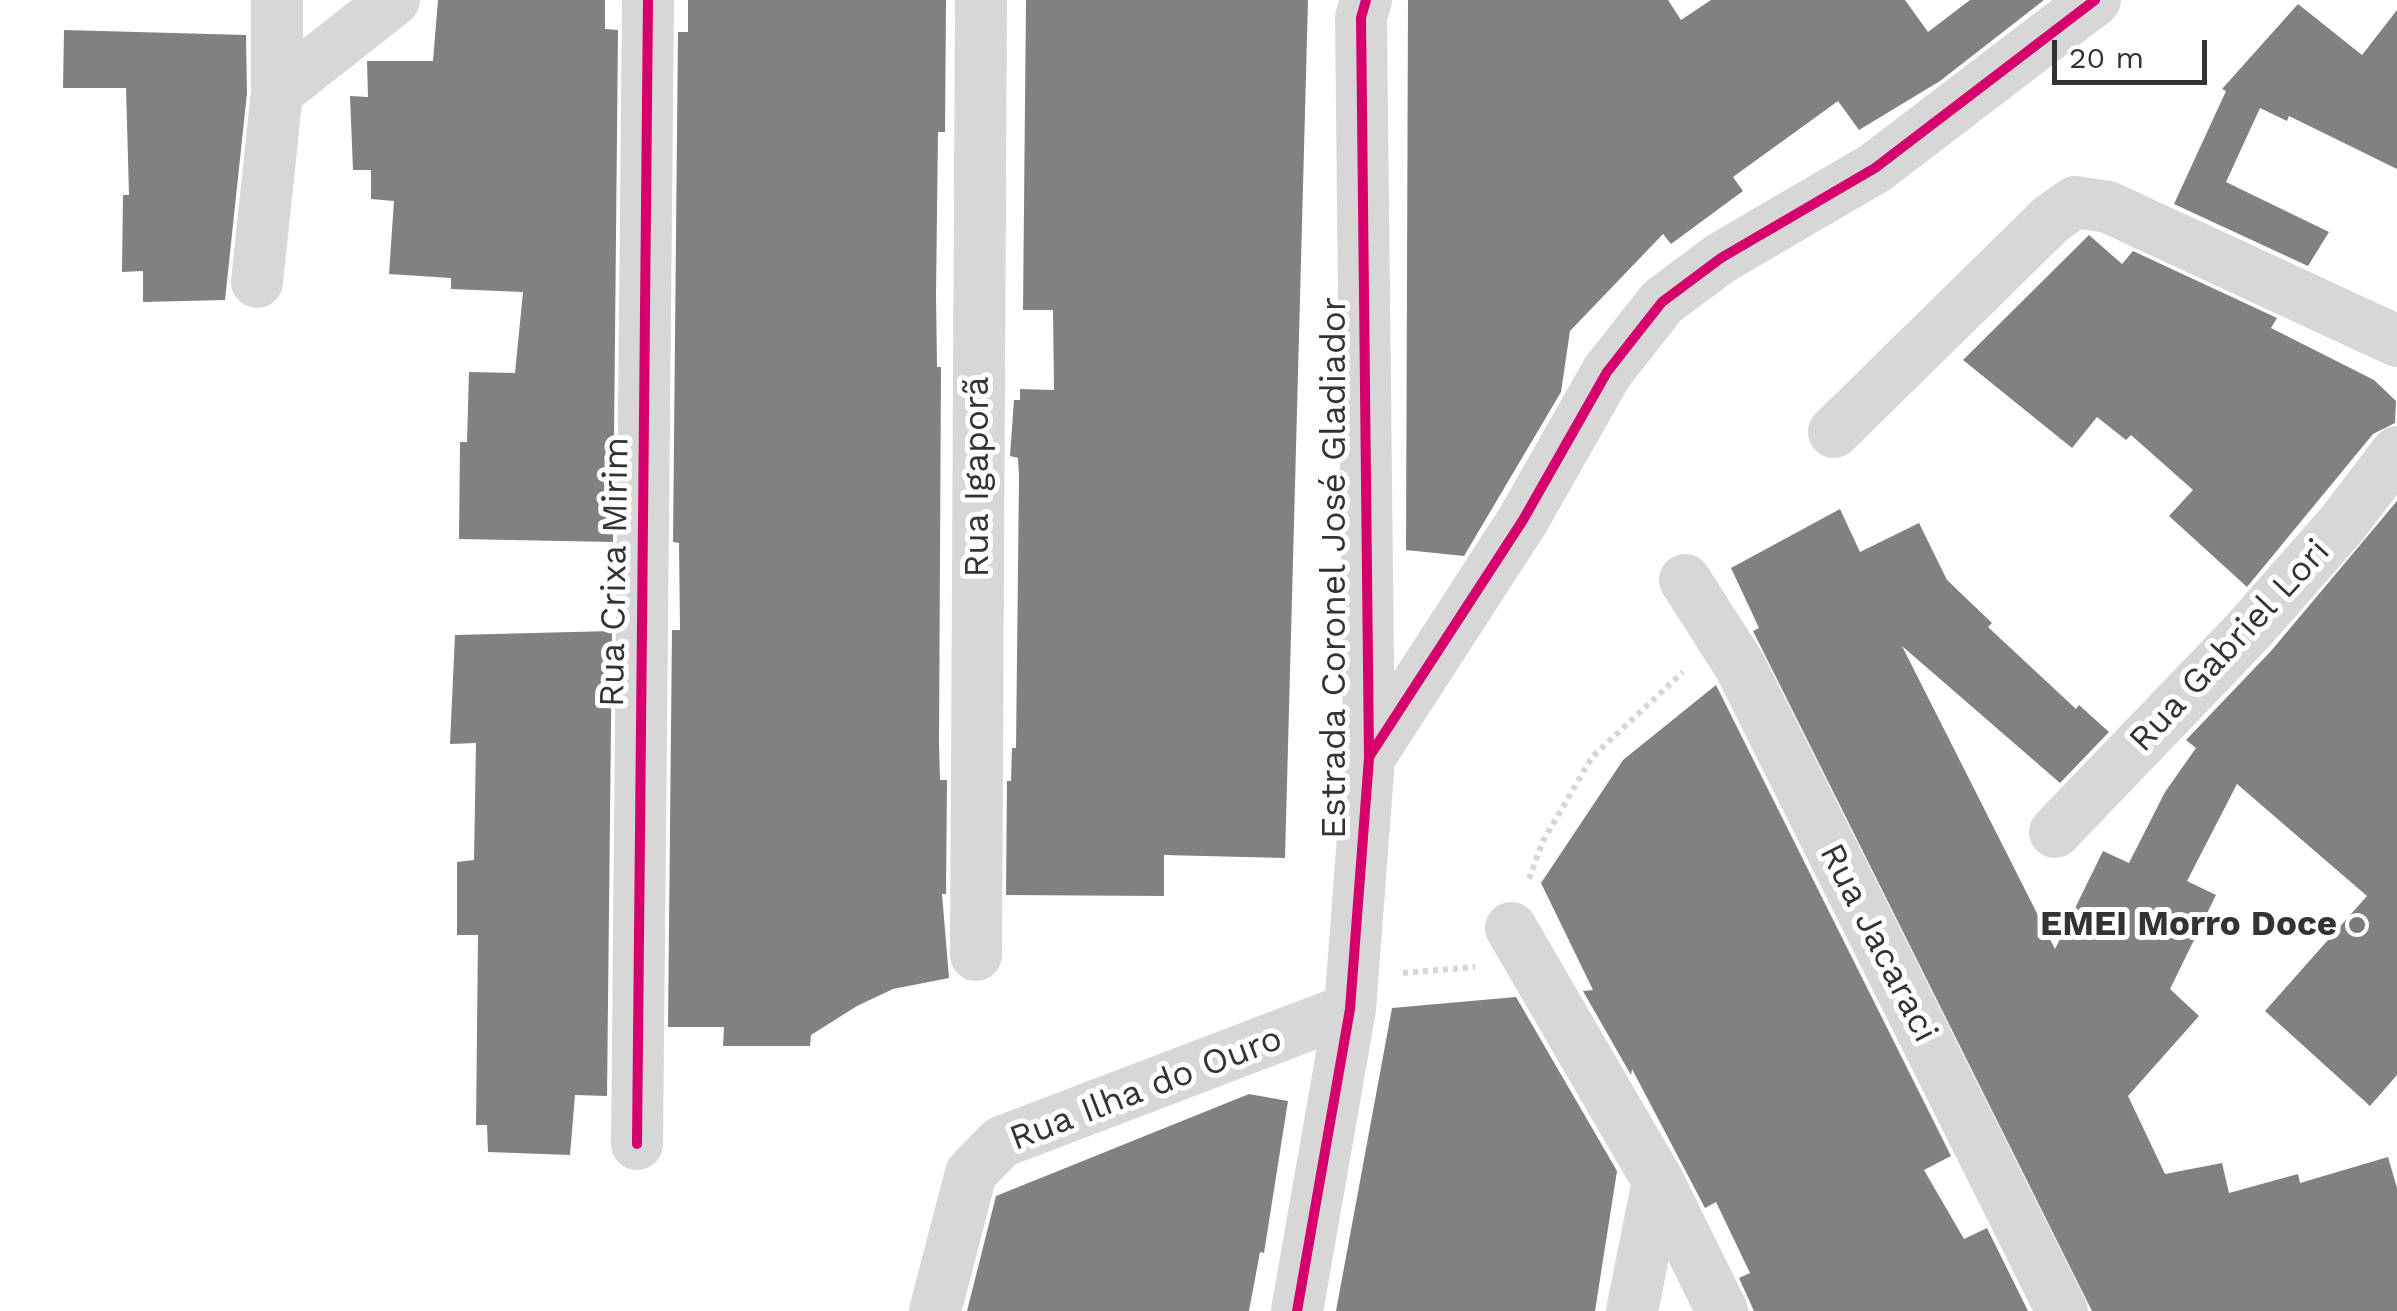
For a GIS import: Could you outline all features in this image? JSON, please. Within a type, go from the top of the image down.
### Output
[{"type":"street","points":[[257,282],[277,92],[277,0]]},
{"type":"street","points":[[277,92],[394,0]]},
{"type":"street","name":"Rua Crixa Mirim","points":[[637,1144],[648,0]]},
{"type":"street","name":"Rua Igaporã","points":[[976,955],[980,0]]},
{"type":"street","name":"Estrada Coronel José Gladiador","points":[[1297,1311],[1351,994],[1368,758],[1361,18],[1366,0]]},
{"type":"street","points":[[1368,758],[1523,520],[1607,372],[1662,302],[1720,258],[1874,168],[2094,0]]},
{"type":"street","points":[[1834,432],[2050,219],[2076,202],[2108,207],[2397,341]]},
{"type":"street","name":"Rua Gabriel Lori","points":[[2055,832],[2248,631],[2342,524],[2397,452]]},
{"type":"street","name":"Rua Jacaraci","points":[[1684,580],[1722,639],[2062,1311]]},
{"type":"street","points":[[1521,945],[1658,1181],[1722,1311]]},
{"type":"street","name":"Rua Ilha do Ouro","points":[[938,1293],[971,1173],[1001,1142],[1351,994]]},
{"type":"street","points":[[1632,1311],[1658,1181]]},
{"type":"street","points":[[904,1311],[938,1293]]},
{"type":"path","points":[[1351,994],[1521,945],[1543,841],[1592,757],[1722,639]]},
{"type":"building","points":[[438,0],[605,0],[605,29],[618,30],[613,542],[459,539],[460,442],[467,442],[469,372],[515,373],[523,292],[451,289],[451,278],[389,274],[394,201],[371,199],[371,170],[353,170],[350,96],[368,97],[367,61],[433,61]]},
{"type":"building","points":[[688,0],[946,0],[945,132],[938,132],[936,294],[937,367],[941,367],[939,744],[940,780],[947,780],[946,894],[942,894],[949,978],[893,989],[857,1006],[811,1035],[810,1046],[723,1046],[724,1027],[668,1027],[672,630],[680,630],[679,543],[673,542],[678,32],[688,32]]},
{"type":"building","points":[[1026,0],[1308,0],[1285,858],[1164,855],[1164,896],[1006,895],[1007,781],[1011,781],[1012,748],[1016,748],[1019,477],[1018,458],[1010,456],[1014,400],[1020,400],[1020,389],[1054,390],[1053,310],[1023,310]]},
{"type":"building","points":[[1408,0],[1668,0],[1681,20],[1711,0],[1905,0],[1928,32],[1970,0],[2044,0],[1940,81],[1859,130],[1838,101],[1733,177],[1743,191],[1671,244],[1663,234],[1570,331],[1561,392],[1464,556],[1406,550]]},
{"type":"building","points":[[2298,4],[2362,55],[2397,10],[2397,169],[2289,116],[2287,121],[2260,108],[2226,182],[2329,232],[2308,266],[2174,204],[2226,91],[2222,89]]},
{"type":"building","points":[[64,30],[246,35],[247,93],[225,300],[143,302],[143,271],[122,272],[123,195],[129,195],[126,88],[63,88]]},
{"type":"building","points":[[2089,235],[2122,264],[2133,251],[2277,318],[2271,328],[2374,380],[2396,401],[2395,423],[2373,434],[2247,587],[2169,516],[2193,490],[2131,435],[2126,440],[2097,417],[2072,448],[1963,360]]},
{"type":"building","points":[[2397,501],[2397,1075],[2370,1106],[2265,1011],[2367,896],[2237,784],[2187,881],[2216,895],[2170,989],[2199,1016],[2128,1096],[2165,1174],[2222,1163],[2229,1193],[2298,1174],[2300,1183],[2388,1157],[2397,1188],[2397,1311],[2092,1311],[1753,631],[1759,628],[1731,568],[1840,509],[1860,552],[1919,523],[1947,580],[1992,623],[1988,627],[2076,709],[2079,705],[2109,732],[2060,783],[1902,646],[2055,949],[2103,851],[2129,863],[2165,792],[2196,748],[2186,740],[2271,651]]},
{"type":"building","points":[[612,631],[607,1096],[575,1095],[570,1155],[488,1152],[487,1125],[476,1125],[478,935],[457,935],[457,862],[474,860],[476,743],[450,744],[455,635]]},
{"type":"building","points":[[1716,685],[1951,1156],[1924,1170],[1964,1239],[1987,1228],[2028,1311],[1754,1311],[1739,1278],[1750,1273],[1716,1202],[1705,1208],[1632,1069],[1631,1075],[1583,991],[1593,990],[1541,883],[1623,760]]},
{"type":"building","points":[[1516,997],[1617,1171],[1595,1311],[1336,1311],[1392,1008]]},
{"type":"building","points":[[1249,1094],[1288,1101],[1264,1253],[1260,1252],[1249,1311],[967,1311],[996,1196]]},
{"type":"cycle path","points":[[637,1144],[648,0]]},
{"type":"cycle path","points":[[1297,1311],[1350,1009],[1369,758],[1361,18],[1366,0]]},
{"type":"cycle path","points":[[1369,757],[1523,520],[1607,372],[1662,302],[1721,258],[1875,168],[2095,0]]},
{"type":"place","name":"EMEI Morro Doce","points":[[2357,925]]}]
